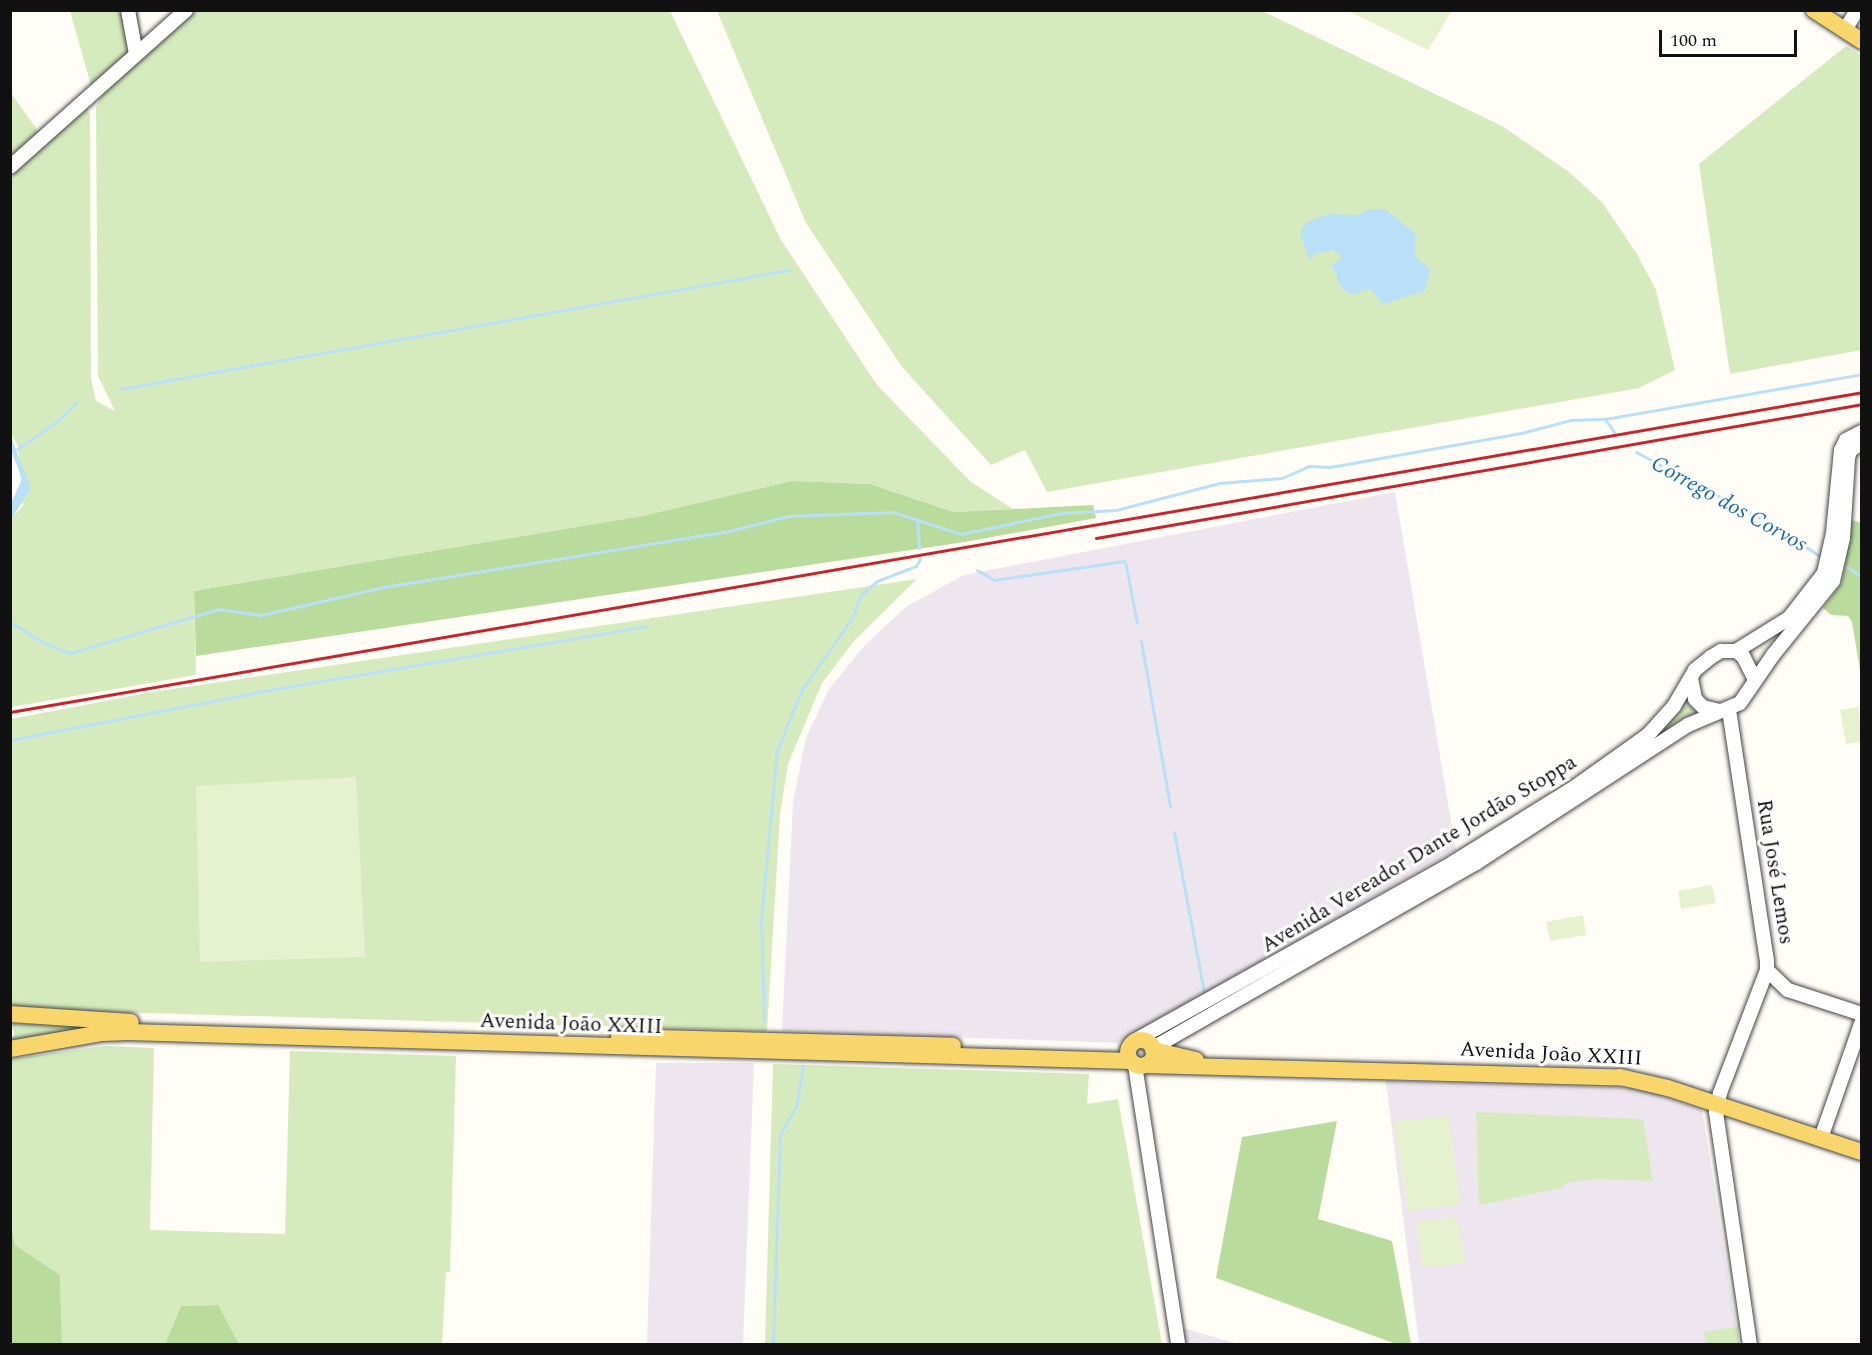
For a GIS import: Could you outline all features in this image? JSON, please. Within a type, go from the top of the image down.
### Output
[{"type":"main road","points":[[1814,10],[1862,41]]},
{"type":"main road","name":"Avenida João XXIII","points":[[10,1014],[161,1023],[770,1039],[1140,1054]]},
{"type":"main road","name":"Avenida João XXIII","points":[[10,1049],[84,1036],[128,1032],[1140,1054],[1226,1066],[1620,1077],[1717,1104],[1862,1152]]},
{"type":"street","points":[[128,10],[136,54]]},
{"type":"street","points":[[10,167],[186,10]]},
{"type":"street","points":[[1845,30],[1857,10]]},
{"type":"street","points":[[1853,444],[1862,432]]},
{"type":"street","name":"Avenida Vereador Dante Jordão Stoppa","points":[[1140,1054],[1454,862],[1622,756],[1659,724],[1695,670],[1721,651],[1736,651],[1789,618],[1820,582],[1833,533],[1838,462],[1853,444]]},
{"type":"street","name":"Avenida Vereador Dante Jordão Stoppa","points":[[1140,1054],[1476,863],[1688,725],[1725,711],[1749,694],[1755,680],[1833,581],[1843,538],[1853,444]]},
{"type":"street","points":[[1736,651],[1743,656],[1755,680]]},
{"type":"street","points":[[1695,670],[1690,681],[1695,699],[1703,707],[1725,711]]},
{"type":"street","name":"Rua José Lemos","points":[[1717,1104],[1767,970],[1764,924],[1725,711]]},
{"type":"street","points":[[1767,970],[1788,990],[1862,1014]]},
{"type":"street","points":[[1821,1138],[1862,1021]]},
{"type":"street","points":[[1140,1054],[1178,1344]]},
{"type":"street","points":[[1717,1104],[1717,1124],[1749,1344]]},
{"type":"shaded area","points":[[1395,492],[1456,850],[1118,1043],[782,1031],[793,802],[806,738],[829,689],[865,645],[907,606],[964,575]]},
{"type":"shaded area","points":[[656,1063],[754,1063],[743,1344],[647,1344]]},
{"type":"shaded area","points":[[1386,1081],[1639,1088],[1702,1110],[1739,1344],[1419,1344]]},
{"type":"shaded area","points":[[1180,1327],[1238,1344],[1183,1344]]},
{"type":"green space","points":[[194,10],[670,11],[781,240],[877,385],[971,482],[1013,509],[954,512],[870,484],[792,481],[642,516],[194,591],[196,675],[11,707],[10,519],[23,506],[18,446],[11,434],[11,172],[87,107],[90,115],[91,378],[96,401],[115,411],[98,376],[96,107],[104,91]]},
{"type":"green space","points":[[70,11],[137,11],[143,42],[92,89]]},
{"type":"green space","points":[[717,11],[1262,11],[1502,126],[1569,172],[1602,202],[1637,254],[1656,290],[1675,370],[1639,388],[1047,492],[1025,450],[991,465],[902,367],[806,223]]},
{"type":"green space","points":[[1348,11],[1452,11],[1428,50]]},
{"type":"green space","points":[[1846,46],[1862,56],[1861,350],[1730,374],[1699,164]]},
{"type":"green space","points":[[10,92],[41,135],[10,162]]},
{"type":"green space","points":[[792,481],[870,484],[954,512],[1093,505],[1096,518],[965,542],[196,656],[194,591],[642,516]]},
{"type":"green space","points":[[1852,520],[1861,523],[1861,676],[1852,622],[1848,616],[1831,615],[1823,608],[1842,582]]},
{"type":"green space","points":[[917,579],[854,641],[822,683],[788,764],[780,814],[767,1031],[11,1009],[11,719],[152,692]]},
{"type":"green space","points":[[1685,697],[1696,714],[1662,736],[1659,730]]},
{"type":"green space","points":[[1859,707],[1861,742],[1846,744],[1840,710]]},
{"type":"green space","points":[[356,777],[365,957],[200,962],[196,786]]},
{"type":"green space","points":[[1712,885],[1716,903],[1681,909],[1678,891]]},
{"type":"green space","points":[[1583,915],[1586,935],[1550,941],[1546,922]]},
{"type":"green space","points":[[11,1023],[109,1027],[11,1042],[14,1034]]},
{"type":"green space","points":[[104,1046],[154,1048],[150,1230],[285,1234],[290,1051],[456,1056],[450,1272],[446,1272],[442,1344],[239,1344],[217,1305],[181,1306],[165,1344],[62,1344],[60,1275],[15,1245],[11,1225],[10,1059]]},
{"type":"green space","points":[[773,1064],[1089,1074],[1087,1104],[1118,1099],[1162,1344],[765,1344]]},
{"type":"green space","points":[[1476,1112],[1643,1119],[1653,1181],[1598,1179],[1568,1182],[1562,1188],[1479,1205]]},
{"type":"green space","points":[[1448,1116],[1461,1204],[1408,1212],[1394,1121]]},
{"type":"green space","points":[[1337,1121],[1318,1219],[1392,1241],[1411,1344],[1396,1344],[1216,1278],[1242,1137]]},
{"type":"green space","points":[[1457,1217],[1465,1263],[1422,1267],[1416,1221]]},
{"type":"green space","points":[[11,1225],[15,1245],[60,1275],[62,1344],[11,1344]]},
{"type":"green space","points":[[218,1305],[239,1344],[165,1344],[181,1306]]},
{"type":"green space","points":[[1737,1327],[1739,1344],[1706,1344],[1704,1332]]},
{"type":"water","points":[[1368,209],[1385,209],[1415,233],[1415,256],[1430,269],[1425,291],[1383,304],[1370,289],[1351,295],[1342,289],[1331,264],[1340,261],[1341,255],[1333,250],[1314,254],[1310,261],[1300,234],[1305,223],[1328,214],[1359,215]]},
{"type":"water","points":[[10,434],[31,489],[11,519],[11,503],[22,479],[11,450]]},
{"type":"waterway","points":[[120,389],[789,270]]},
{"type":"waterway","points":[[10,622],[46,644],[70,653],[219,609],[261,615],[384,587],[725,532],[788,516],[893,512],[961,534],[1061,513],[1116,510],[1220,483],[1282,478],[1309,466],[1330,467],[1521,433],[1571,420],[1605,419],[1862,374]]},
{"type":"waterway","points":[[17,449],[55,423],[77,402]]},
{"type":"waterway","name":"Córrego dos Corvos","points":[[1605,419],[1614,432]]},
{"type":"waterway","name":"Córrego dos Corvos","points":[[1636,452],[1780,529],[1821,557]]},
{"type":"waterway","points":[[917,520],[919,548]]},
{"type":"waterway","points":[[764,1021],[761,919],[777,751],[801,691],[852,618],[861,595],[877,581],[916,566],[920,559]]},
{"type":"waterway","points":[[977,570],[994,580],[1125,561],[1137,623]]},
{"type":"waterway","name":"Córrego dos Corvos","points":[[1846,566],[1862,577]]},
{"type":"waterway","points":[[10,740],[269,690],[647,626]]},
{"type":"waterway","points":[[1141,641],[1170,806]]},
{"type":"waterway","points":[[1174,832],[1204,992]]},
{"type":"waterway","points":[[773,1344],[780,1134],[796,1106],[803,1066]]},
{"type":"railway","points":[[10,712],[1862,392]]},
{"type":"railway","points":[[1096,538],[1862,404]]}]
